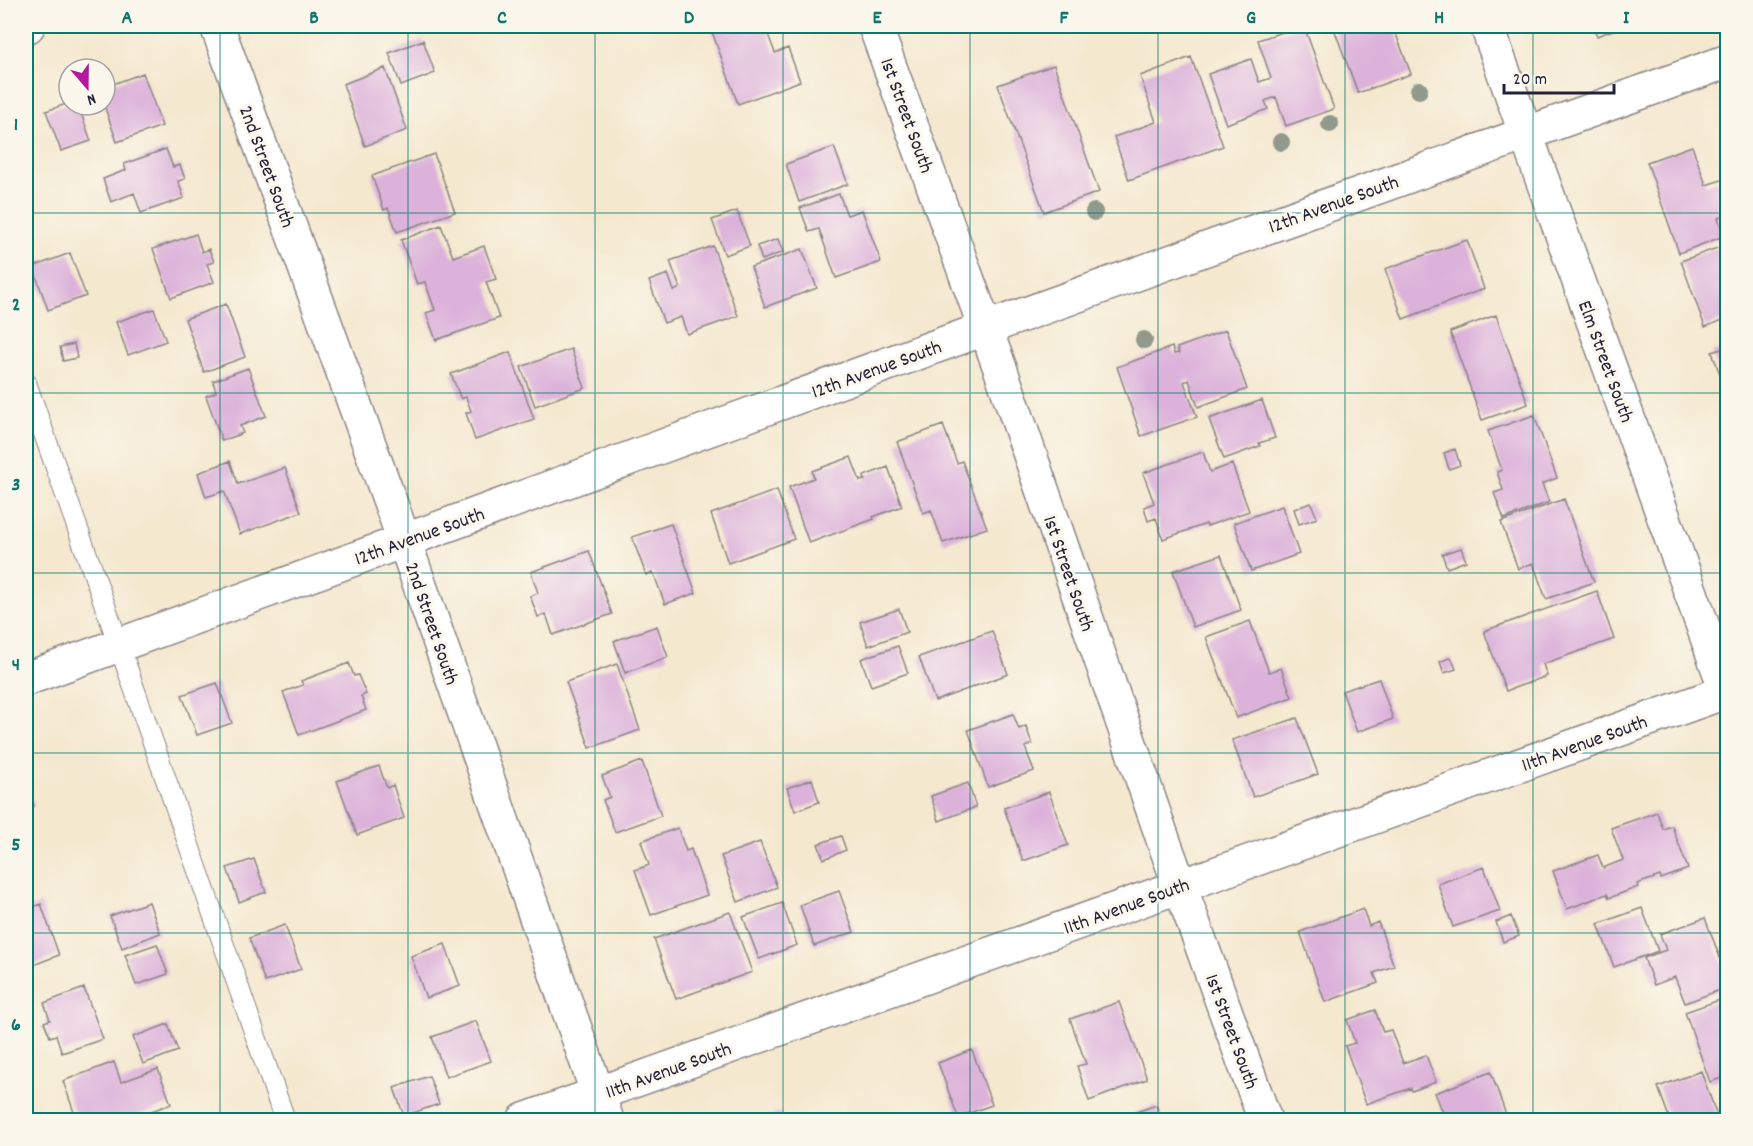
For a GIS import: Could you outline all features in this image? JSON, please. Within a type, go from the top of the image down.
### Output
[{"type":"street","name":"2nd Street South","points":[[217,26],[404,540],[602,1107]]},
{"type":"street","name":"1st Street South","points":[[875,26],[985,329],[1179,886],[1265,1120]]},
{"type":"street","name":"Elm Street South","points":[[1487,26],[1727,693]]},
{"type":"street","name":"12th Avenue South","points":[[26,679],[1728,61]]},
{"type":"street","name":"11th Avenue South","points":[[524,1120],[602,1107],[1179,886],[1727,693]]},
{"type":"lane","points":[[26,383],[120,645],[285,1120]]},
{"type":"building","points":[[710,26],[765,26],[775,53],[788,48],[800,81],[738,104]]},
{"type":"building","points":[[1304,26],[1334,109],[1286,126],[1276,97],[1265,101],[1268,109],[1226,124],[1208,74],[1251,59],[1259,82],[1271,78],[1258,40]]},
{"type":"building","points":[[1333,26],[1393,26],[1411,74],[1358,93]]},
{"type":"building","points":[[1593,26],[1624,26],[1597,36]]},
{"type":"building","points":[[423,40],[435,73],[401,86],[389,53]]},
{"type":"building","points":[[1191,57],[1223,146],[1129,180],[1114,137],[1156,122],[1140,76]]},
{"type":"building","points":[[1054,65],[1099,192],[1044,212],[998,85]]},
{"type":"building","points":[[385,68],[407,130],[365,146],[343,84]]},
{"type":"building","points":[[143,73],[162,126],[117,142],[108,117],[117,117],[117,83]]},
{"type":"building","points":[[57,107],[57,117],[82,117],[91,141],[61,151],[46,111]]},
{"type":"building","points":[[1692,146],[1706,185],[1728,178],[1728,215],[1718,218],[1724,236],[1679,253],[1647,162]]},
{"type":"building","points":[[834,147],[848,184],[799,202],[786,164]]},
{"type":"building","points":[[166,149],[173,167],[180,165],[185,179],[178,181],[184,198],[141,213],[134,193],[111,202],[103,179],[126,170],[124,164]]},
{"type":"building","points":[[434,154],[455,212],[397,232],[388,208],[384,210],[372,176]]},
{"type":"building","points":[[839,194],[847,215],[862,210],[881,262],[836,278],[819,229],[809,232],[800,208]]},
{"type":"building","points":[[737,211],[750,246],[725,255],[712,220]]},
{"type":"building","points":[[441,225],[453,257],[484,246],[496,279],[486,282],[499,318],[436,340],[426,313],[435,310],[425,282],[417,284],[401,240]]},
{"type":"building","points":[[196,234],[202,252],[209,249],[214,262],[207,264],[214,282],[171,298],[153,249]]},
{"type":"building","points":[[778,239],[783,252],[762,260],[757,246]]},
{"type":"building","points":[[1467,240],[1484,289],[1403,319],[1385,269]]},
{"type":"building","points":[[1728,244],[1728,318],[1705,327],[1681,261]]},
{"type":"building","points":[[713,246],[738,316],[687,334],[681,317],[664,323],[649,281],[668,274],[674,291],[680,288],[670,261]]},
{"type":"building","points":[[802,249],[817,288],[765,307],[751,267]]},
{"type":"building","points":[[70,253],[86,296],[48,310],[33,267]]},
{"type":"building","points":[[226,304],[245,357],[204,372],[185,319]]},
{"type":"building","points":[[154,309],[166,341],[128,355],[116,322]]},
{"type":"building","points":[[1496,315],[1528,404],[1482,420],[1450,332]]},
{"type":"building","points":[[1226,330],[1247,389],[1198,407],[1189,380],[1184,382],[1197,417],[1141,436],[1117,367],[1172,347],[1174,354],[1179,353],[1177,348]]},
{"type":"building","points":[[74,344],[77,358],[63,361],[60,347]]},
{"type":"building","points":[[1728,347],[1728,394],[1727,394],[1712,352]]},
{"type":"building","points":[[571,349],[585,388],[535,406],[521,367]]},
{"type":"building","points":[[510,352],[534,419],[475,440],[466,413],[471,411],[466,397],[461,399],[451,374]]},
{"type":"building","points":[[248,368],[266,416],[240,426],[243,433],[222,441],[206,396],[216,392],[213,381]]},
{"type":"building","points":[[1262,400],[1275,438],[1224,459],[1209,419]]},
{"type":"building","points":[[1534,415],[1557,478],[1542,484],[1549,502],[1504,519],[1494,493],[1503,490],[1497,472],[1502,470],[1488,431]]},
{"type":"building","points":[[943,425],[957,463],[962,461],[987,528],[943,543],[931,510],[923,513],[897,442]]},
{"type":"building","points":[[1455,449],[1460,465],[1449,469],[1444,453]]},
{"type":"building","points":[[1203,452],[1210,472],[1232,464],[1249,511],[1163,539],[1156,518],[1148,521],[1144,507],[1154,503],[1143,473]]},
{"type":"building","points":[[851,457],[860,481],[865,480],[864,476],[888,467],[902,506],[809,543],[789,487],[814,478],[812,471]]},
{"type":"building","points":[[230,461],[238,484],[285,468],[301,512],[240,534],[224,491],[206,497],[198,473]]},
{"type":"building","points":[[777,490],[794,539],[728,563],[711,514]]},
{"type":"building","points":[[1564,499],[1594,582],[1546,599],[1533,563],[1518,569],[1501,522]]},
{"type":"building","points":[[1311,503],[1317,518],[1299,524],[1294,509]]},
{"type":"building","points":[[1282,506],[1299,554],[1251,571],[1234,523]]},
{"type":"building","points":[[671,524],[696,593],[665,604],[653,572],[646,575],[632,537]]},
{"type":"building","points":[[1461,548],[1466,561],[1447,568],[1442,554]]},
{"type":"building","points":[[589,551],[612,614],[553,635],[546,614],[538,617],[530,596],[538,593],[531,572]]},
{"type":"building","points":[[1221,555],[1241,610],[1193,627],[1173,571]]},
{"type":"building","points":[[1597,591],[1614,639],[1543,664],[1547,676],[1506,691],[1484,631]]},
{"type":"building","points":[[899,609],[907,632],[868,646],[860,622]]},
{"type":"building","points":[[1250,621],[1269,672],[1281,668],[1292,697],[1236,718],[1206,637]]},
{"type":"building","points":[[657,626],[668,657],[625,673],[614,641]]},
{"type":"building","points":[[992,631],[1008,674],[935,701],[919,657]]},
{"type":"building","points":[[898,646],[908,673],[871,686],[861,659]]},
{"type":"building","points":[[1451,657],[1456,669],[1444,673],[1440,662]]},
{"type":"building","points":[[349,663],[354,676],[358,675],[366,694],[361,696],[366,710],[299,735],[283,692],[303,685],[301,681]]},
{"type":"building","points":[[617,664],[640,730],[590,748],[566,682]]},
{"type":"building","points":[[1379,679],[1393,719],[1357,732],[1342,691]]},
{"type":"building","points":[[217,683],[232,723],[197,735],[182,695]]},
{"type":"building","points":[[1013,714],[1019,729],[1026,726],[1032,744],[1025,747],[1034,771],[988,787],[968,730]]},
{"type":"building","points":[[1297,718],[1318,774],[1253,797],[1232,740]]},
{"type":"building","points":[[642,761],[661,816],[615,832],[603,800],[610,797],[602,776]]},
{"type":"building","points":[[379,766],[387,788],[393,785],[404,818],[357,835],[337,781]]},
{"type":"building","points":[[812,779],[819,802],[795,811],[787,788]]},
{"type":"building","points":[[968,783],[976,807],[939,821],[931,796]]},
{"type":"building","points":[[26,785],[34,806],[26,809]]},
{"type":"building","points":[[1049,792],[1068,845],[1023,861],[1004,808]]},
{"type":"building","points":[[1657,812],[1663,829],[1672,826],[1688,869],[1661,879],[1660,876],[1637,884],[1638,887],[1609,898],[1607,894],[1567,909],[1553,871],[1598,855],[1603,868],[1623,860],[1611,828]]},
{"type":"building","points":[[678,828],[686,851],[691,849],[707,895],[651,915],[635,870],[649,865],[641,841]]},
{"type":"building","points":[[841,836],[846,850],[824,859],[818,844]]},
{"type":"building","points":[[760,842],[777,887],[738,902],[721,856]]},
{"type":"building","points":[[254,859],[266,892],[239,902],[227,868]]},
{"type":"building","points":[[1484,867],[1500,911],[1453,927],[1438,884]]},
{"type":"building","points":[[839,891],[854,932],[814,946],[800,905]]},
{"type":"building","points":[[149,902],[160,933],[122,948],[110,916]]},
{"type":"building","points":[[782,903],[797,945],[759,959],[743,917]]},
{"type":"building","points":[[41,904],[59,955],[26,968],[26,910]]},
{"type":"building","points":[[1642,908],[1658,951],[1614,967],[1598,924]]},
{"type":"building","points":[[1363,909],[1369,926],[1378,922],[1394,966],[1374,973],[1378,983],[1325,1002],[1300,932]]},
{"type":"building","points":[[730,912],[752,972],[676,999],[654,939]]},
{"type":"building","points":[[1511,916],[1519,936],[1503,942],[1496,922]]},
{"type":"building","points":[[1705,918],[1728,979],[1728,987],[1685,1003],[1675,977],[1654,985],[1644,958],[1666,950],[1660,934]]},
{"type":"building","points":[[285,925],[301,969],[265,982],[249,938]]},
{"type":"building","points":[[157,944],[168,974],[136,985],[125,955]]},
{"type":"building","points":[[445,944],[460,986],[426,998],[411,956]]},
{"type":"building","points":[[84,988],[103,1039],[62,1053],[56,1035],[50,1037],[44,1022],[50,1020],[44,1003]]},
{"type":"building","points":[[1728,997],[1728,1076],[1710,1082],[1685,1012]]},
{"type":"building","points":[[1119,1002],[1147,1079],[1089,1101],[1077,1066],[1086,1064],[1070,1019]]},
{"type":"building","points":[[1375,1010],[1383,1032],[1391,1030],[1403,1063],[1426,1055],[1436,1082],[1366,1104],[1345,1046],[1355,1043],[1347,1020]]},
{"type":"building","points":[[476,1021],[491,1061],[446,1077],[432,1037]]},
{"type":"building","points":[[168,1024],[178,1051],[143,1064],[133,1037]]},
{"type":"building","points":[[972,1050],[992,1105],[958,1117],[938,1063]]},
{"type":"building","points":[[114,1062],[121,1082],[158,1069],[171,1104],[126,1120],[84,1120],[81,1113],[75,1115],[63,1081]]},
{"type":"building","points":[[1701,1071],[1717,1116],[1704,1120],[1670,1120],[1658,1087]]},
{"type":"building","points":[[1491,1072],[1506,1115],[1490,1120],[1446,1120],[1435,1093]]},
{"type":"building","points":[[429,1076],[439,1104],[404,1116],[394,1088]]},
{"type":"building","points":[[1156,1105],[1162,1120],[1114,1120]]},
{"type":"building","points":[[780,1112],[783,1120],[757,1120]]}]
